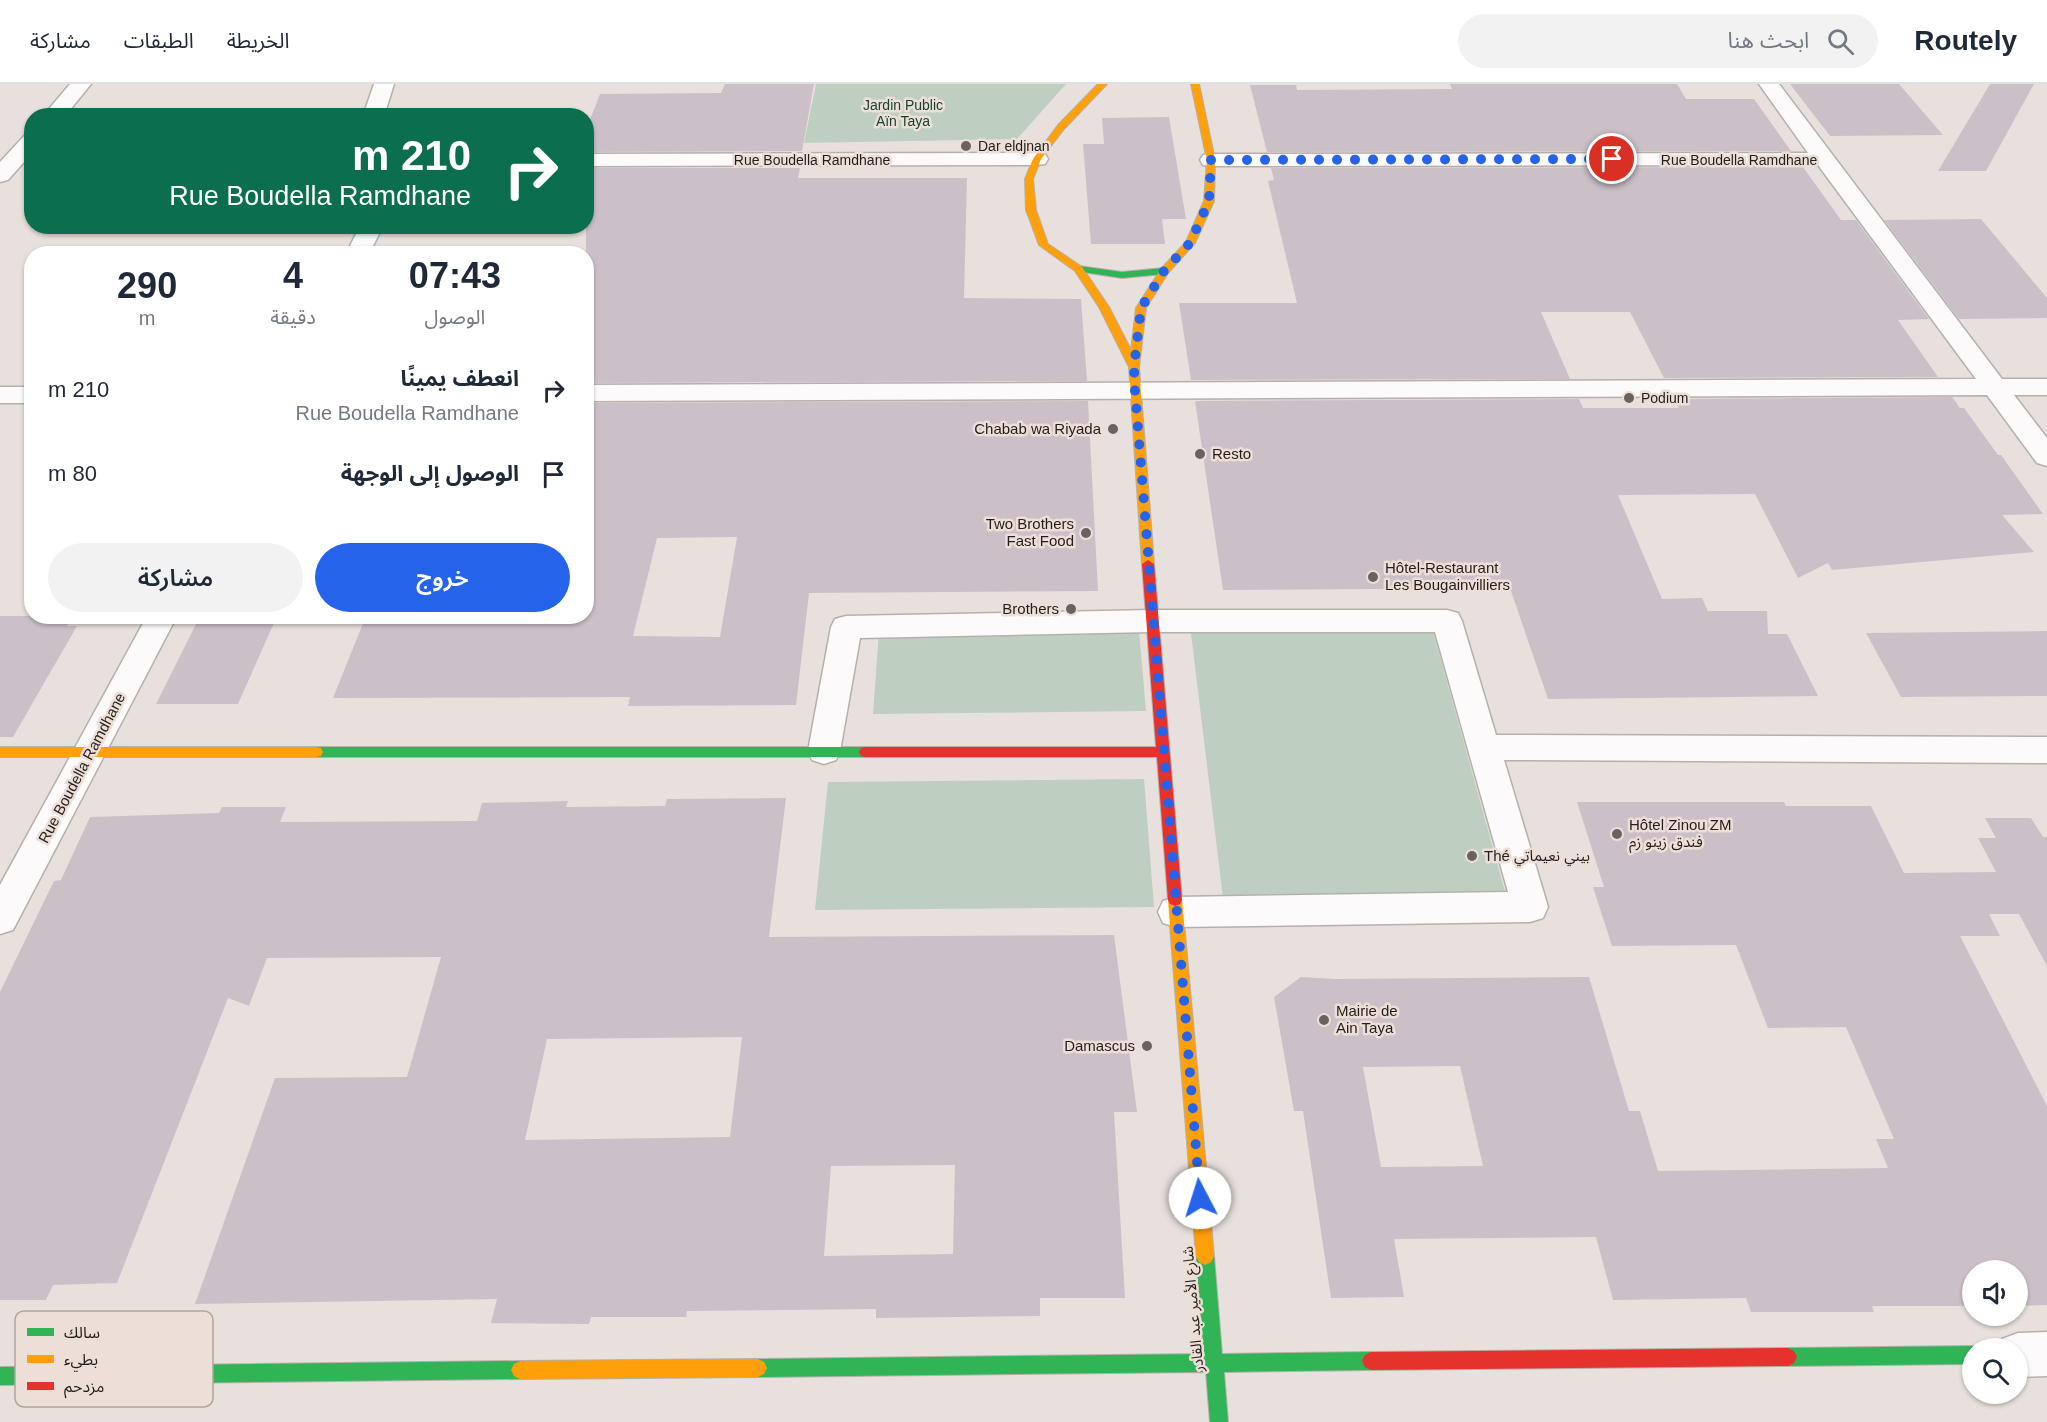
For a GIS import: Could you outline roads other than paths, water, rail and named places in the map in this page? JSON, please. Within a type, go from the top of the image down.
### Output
[{"type":"main road","name":"شارع الأمير عبد القادر","points":[[1103,84],[1061,127],[1038,159],[1029,179],[1031,210],[1044,245],[1078,269],[1104,307],[1134,379]]},
{"type":"main road","name":"شارع الأمير عبد القادر","points":[[1192,87],[1211,160],[1209,201],[1190,243],[1164,271],[1141,308],[1134,379],[1219,1422]]},
{"type":"main road","name":"شارع الأمير عبد القادر","points":[[1078,269],[1122,275],[1164,271]]},
{"type":"main road","points":[[0,752],[1163,752]]},
{"type":"main road","points":[[213,1374],[1962,1355]]},
{"type":"main road","points":[[0,1376],[15,1376]]},
{"type":"street","points":[[60,108],[81,84]]},
{"type":"street","points":[[376,108],[384,84]]},
{"type":"street","points":[[1769,84],[1824,159]]},
{"type":"street","points":[[11,163],[24,148]]},
{"type":"street","name":"Rue Boudella Ramdhane","points":[[594,160],[1038,159]]},
{"type":"street","name":"Rue Boudella Ramdhane","points":[[1211,160],[1824,159],[2047,457]]},
{"type":"street","points":[[594,393],[1134,379],[2047,387]]},
{"type":"street","points":[[0,395],[24,395]]},
{"type":"street","points":[[824,751],[846,627],[1152,621],[1447,621],[1530,907],[1176,912]]},
{"type":"street","name":"Rue Boudella Ramdhane","points":[[0,919],[92,752],[158,624]]},
{"type":"street","points":[[1483,747],[2047,750]]},
{"type":"street","points":[[2028,1354],[2047,1354]]},
{"type":"place","name":"Dar eldjnan","points":[[966,146]]},
{"type":"place","name":"Podium","points":[[1629,398]]},
{"type":"place","name":"Chabab wa Riyada","points":[[1113,429]]},
{"type":"place","name":"Resto","points":[[1200,454]]},
{"type":"place","name":"Two Brothers Fast Food","points":[[1086,533]]},
{"type":"place","name":"Hôtel-Restaurant Les Bougainvilliers","points":[[1373,577]]},
{"type":"place","name":"Brothers","points":[[1071,609]]},
{"type":"place","name":"Hôtel Zinou ZM فندق زينو زم","points":[[1617,834]]},
{"type":"place","name":"Thé بيني نعيماتي","points":[[1472,856]]},
{"type":"place","name":"Mairie de Ain Taya","points":[[1324,1020]]},
{"type":"place","name":"Damascus","points":[[1147,1046]]},
{"type":"park label","name":"Jardin Public Aïn Taya","points":[[903,114]]}]
